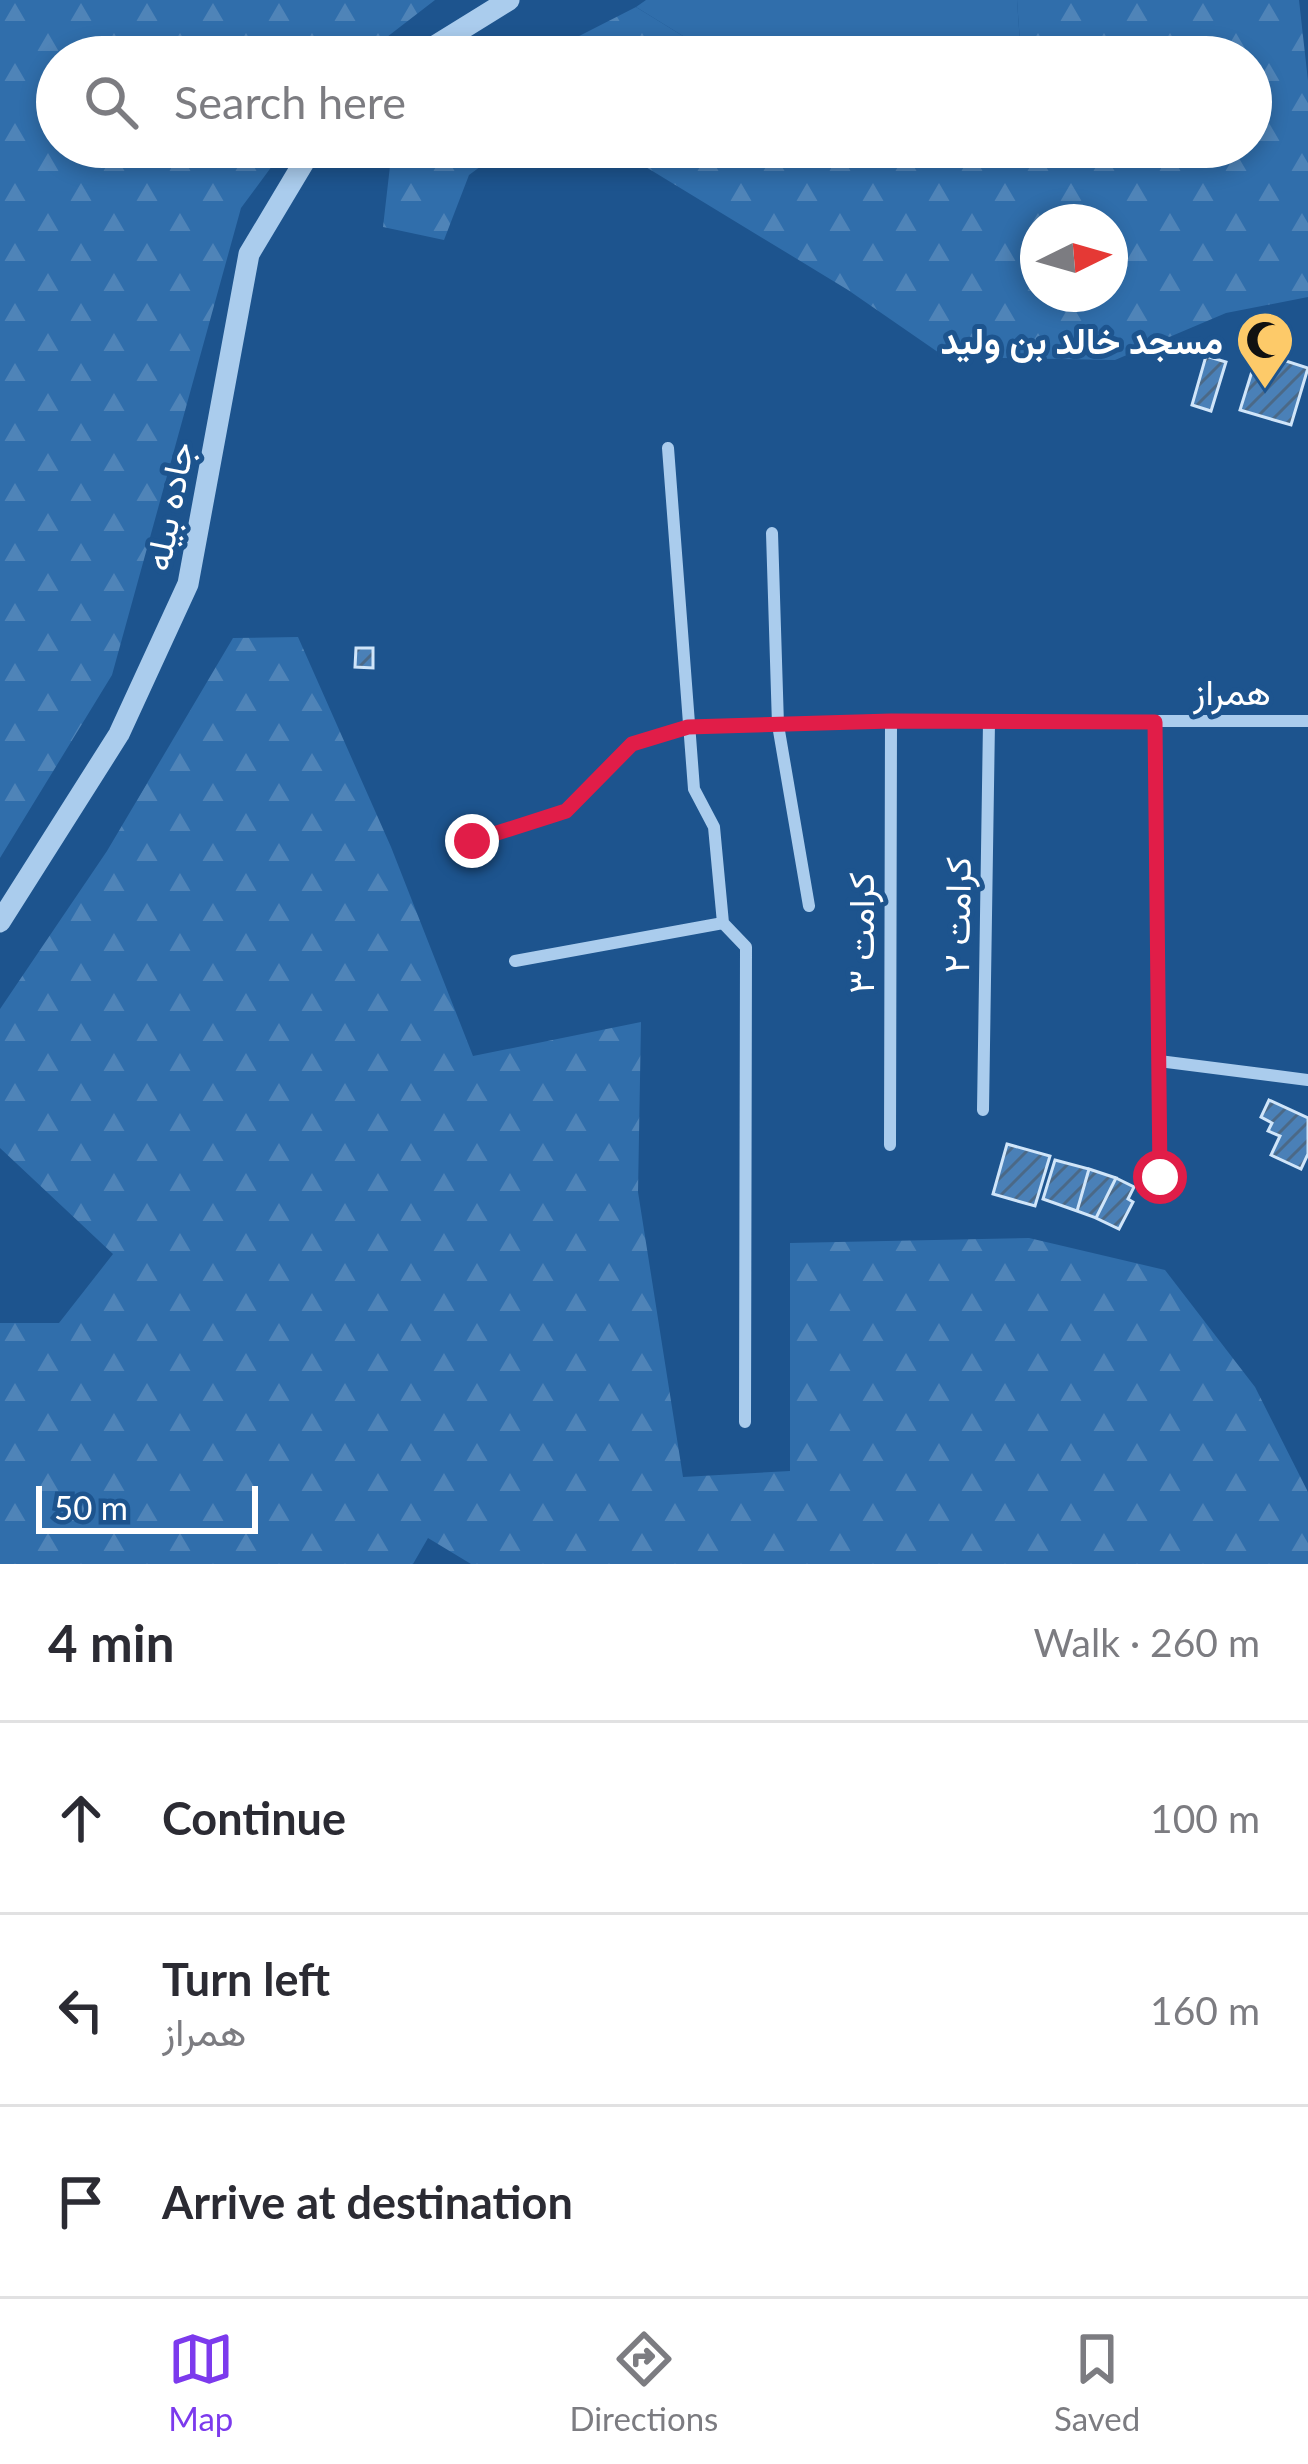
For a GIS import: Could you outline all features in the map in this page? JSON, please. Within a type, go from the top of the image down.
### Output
[{"type":"street","points":[[450,36],[509,0]]},
{"type":"street","name":"جاده بیله","points":[[0,922],[118,734],[188,584],[249,254],[300,168]]},
{"type":"street","points":[[668,448],[694,789],[714,827],[722,923],[746,947],[746,1422]]},
{"type":"street","points":[[772,533],[778,724],[809,906]]},
{"type":"street","name":"همراز","points":[[472,841],[566,811],[632,744],[688,727],[891,721],[1308,721]]},
{"type":"street","name":"کرامت ۳","points":[[890,1145],[891,721]]},
{"type":"street","name":"کرامت ۲","points":[[983,1110],[989,722]]},
{"type":"street","points":[[1155,722],[1160,1177]]},
{"type":"street","points":[[514,961],[722,923]]},
{"type":"street","points":[[1159,1061],[1308,1080]]},
{"type":"green space","points":[[0,0],[435,0],[388,36],[36,36],[36,168],[271,168],[241,208],[112,675],[0,858]]},
{"type":"green space","points":[[646,0],[1017,0],[1020,36],[683,36],[636,7]]},
{"type":"green space","points":[[1017,0],[1299,0],[1308,81],[1308,297],[1226,313],[1115,360],[945,357],[848,290],[648,168],[1272,168],[1272,36],[1020,36]]},
{"type":"green space","points":[[636,7],[683,36],[579,36]]},
{"type":"green space","points":[[390,168],[478,168],[469,175],[444,240],[383,227]]},
{"type":"green space","points":[[298,637],[391,847],[473,1056],[641,1022],[638,1192],[683,1477],[790,1471],[790,1243],[1029,1238],[1165,1270],[1255,1387],[1308,1492],[1308,1564],[471,1564],[428,1538],[413,1564],[0,1564],[0,1323],[59,1323],[113,1254],[0,1148],[0,1009],[107,851],[233,638]]},
{"type":"building","points":[[1258,352],[1308,368],[1291,425],[1240,410]]},
{"type":"building","points":[[1206,356],[1226,362],[1211,411],[1192,405]]},
{"type":"building","points":[[356,648],[373,648],[373,668],[355,667]]},
{"type":"building","points":[[1269,1100],[1308,1118],[1308,1154],[1301,1169],[1271,1155],[1280,1136],[1268,1131],[1272,1123],[1261,1117]]},
{"type":"building","points":[[1007,1144],[1050,1156],[1035,1206],[993,1194]]},
{"type":"building","points":[[1055,1160],[1089,1169],[1077,1211],[1043,1199]]},
{"type":"building","points":[[1089,1169],[1116,1178],[1096,1218],[1077,1211]]},
{"type":"building","points":[[1116,1178],[1134,1187],[1128,1199],[1133,1202],[1119,1229],[1096,1218]]},
{"type":"place","name":"مسجد خالد بن ولید","points":[[1265,391]]},
{"type":"route","points":[[472,841],[566,811],[632,744],[688,727],[891,721],[1155,722],[1160,1177]]}]
